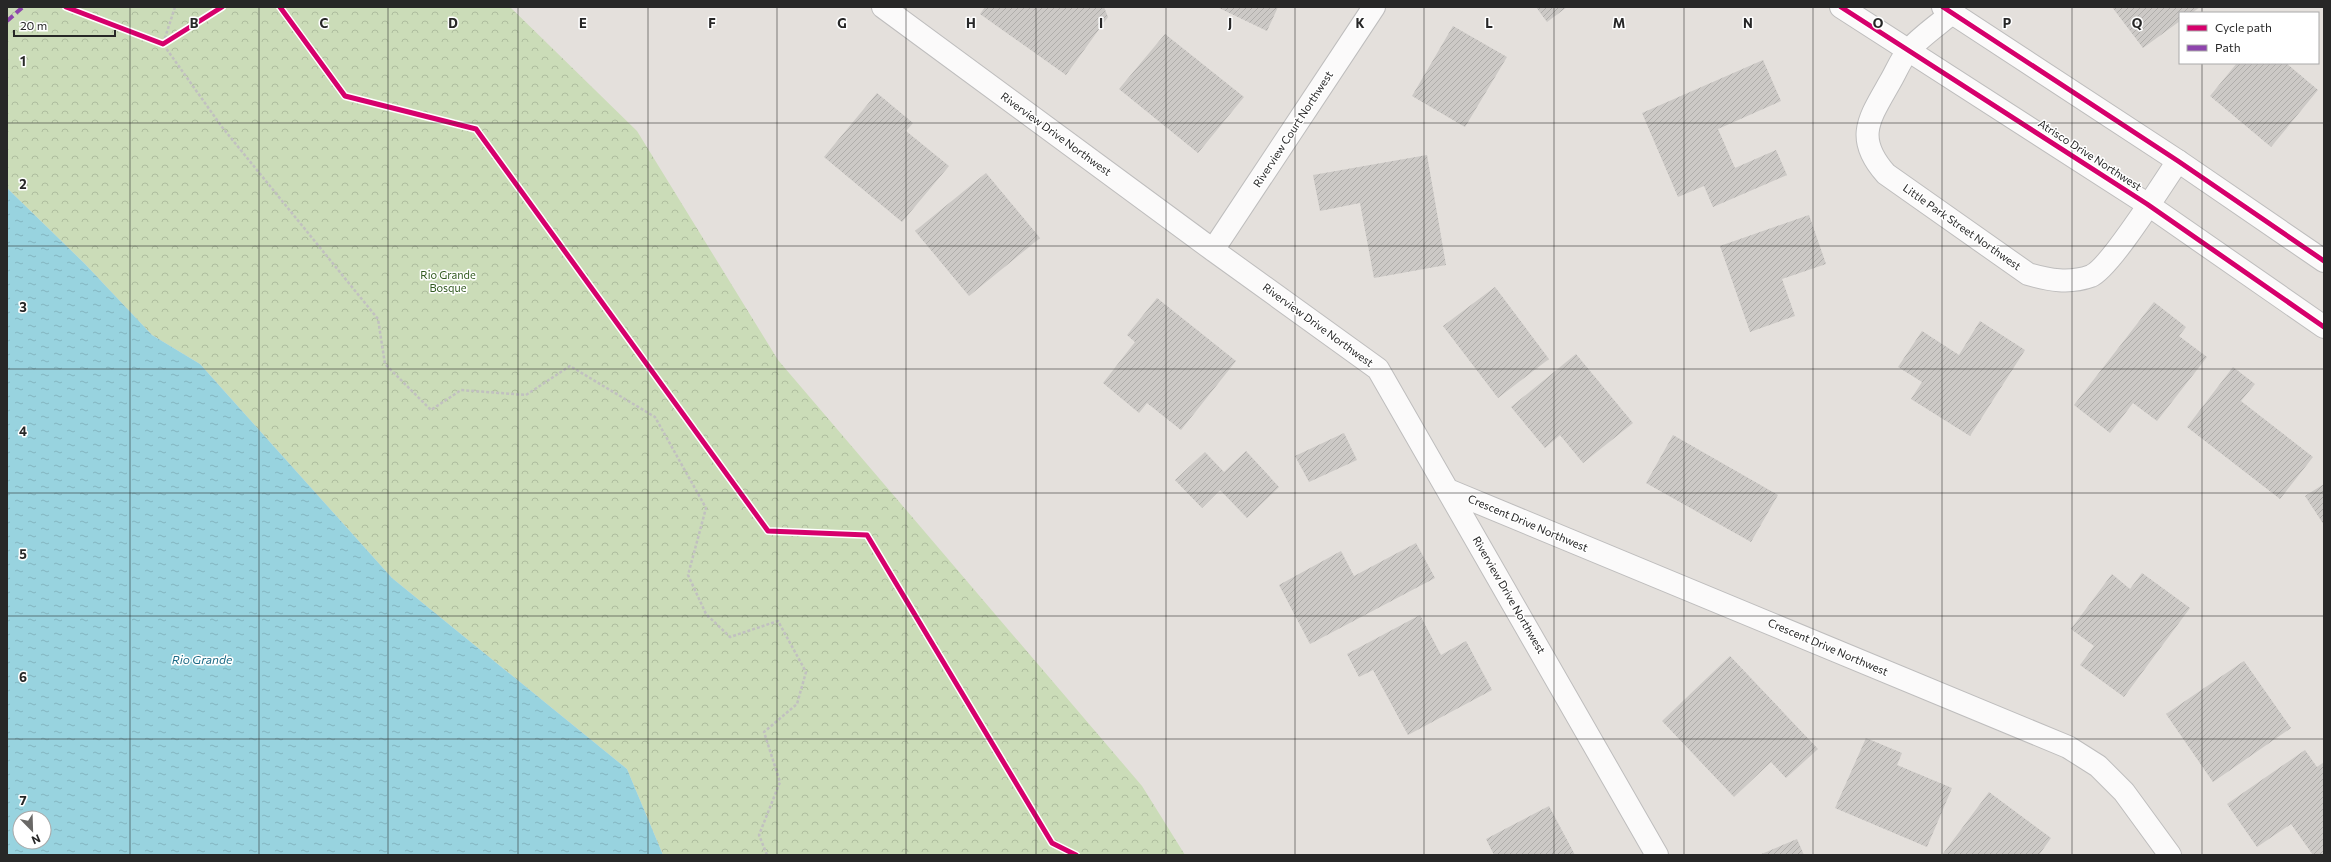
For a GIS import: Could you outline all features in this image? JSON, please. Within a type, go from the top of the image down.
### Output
[{"type":"street","name":"Riverview Drive Northwest","points":[[883,7],[1213,250],[1378,369],[1657,855]]},
{"type":"street","name":"Riverview Court Northwest","points":[[1213,250],[1374,7]]},
{"type":"street","name":"Atrisco Drive Northwest","points":[[1841,7],[2148,204],[2324,326]]},
{"type":"street","name":"Little Park Street Northwest","points":[[1949,9],[1908,51],[1871,114],[1867,130],[1868,145],[1874,160],[1886,174],[2028,274],[2050,280],[2072,281],[2092,275],[2108,262],[2178,161]]},
{"type":"street","points":[[1949,9],[2324,260]]},
{"type":"street","name":"Crescent Drive Northwest","points":[[1448,490],[2068,747],[2098,766],[2124,792],[2170,855]]},
{"type":"path","points":[[66,7],[163,44],[222,127],[378,319],[385,364],[431,410],[461,390],[526,395],[570,366],[655,417],[706,508],[688,575],[706,614],[730,638],[778,621],[806,672],[797,704],[764,732],[780,782],[759,835],[767,855]]},
{"type":"path","points":[[163,44],[176,7]]},
{"type":"path","points":[[163,44],[222,7]]},
{"type":"path","points":[[280,7],[345,96],[476,129],[768,531],[867,535],[1052,843],[1076,855]]},
{"type":"green space","name":"Rio Grande Bosque","points":[[7,7],[510,7],[637,131],[778,360],[1142,786],[1185,855],[663,855],[627,769],[392,578],[200,364],[152,335],[85,264],[7,188]]},
{"type":"water","name":"Rio Grande","points":[[7,188],[85,264],[152,335],[200,364],[392,578],[627,769],[663,855],[7,855]]},
{"type":"building","points":[[985,7],[1104,7],[1108,17],[1066,75],[980,14]]},
{"type":"building","points":[[1217,7],[1278,7],[1267,31]]},
{"type":"building","points":[[1536,7],[1567,7],[1547,22]]},
{"type":"building","points":[[2112,7],[2200,7],[2193,12],[2179,12],[2179,22],[2143,48]]},
{"type":"building","points":[[1453,26],[1507,57],[1465,127],[1412,96]]},
{"type":"building","points":[[1165,34],[1244,97],[1198,153],[1119,89]]},
{"type":"building","points":[[1763,60],[1781,101],[1718,129],[1735,168],[1776,150],[1787,175],[1713,207],[1704,186],[1678,197],[1642,113]]},
{"type":"building","points":[[2236,64],[2287,64],[2318,90],[2271,147],[2210,96]]},
{"type":"building","points":[[877,93],[913,123],[906,131],[949,166],[902,222],[824,157]]},
{"type":"building","points":[[1427,155],[1446,265],[1374,278],[1360,203],[1320,211],[1313,175]]},
{"type":"building","points":[[986,173],[1040,238],[969,296],[915,231]]},
{"type":"building","points":[[1809,215],[1826,264],[1782,279],[1795,316],[1750,332],[1720,246]]},
{"type":"building","points":[[1495,287],[1549,359],[1498,398],[1443,326]]},
{"type":"building","points":[[1157,298],[1236,361],[1181,430],[1147,403],[1139,413],[1103,383],[1135,342],[1127,335]]},
{"type":"building","points":[[2154,302],[2186,327],[2179,336],[2207,357],[2157,421],[2133,403],[2110,433],[2074,405]]},
{"type":"building","points":[[1980,321],[2025,350],[1970,436],[1911,399],[1922,382],[1898,367],[1922,331],[1959,355]]},
{"type":"building","points":[[1576,354],[1633,423],[1583,463],[1560,435],[1545,448],[1511,407]]},
{"type":"building","points":[[2233,367],[2255,384],[2241,401],[2313,457],[2280,499],[2187,427]]},
{"type":"building","points":[[1344,433],[1357,460],[1309,482],[1295,456]]},
{"type":"building","points":[[1673,435],[1778,495],[1751,542],[1646,483]]},
{"type":"building","points":[[1246,451],[1279,487],[1247,518],[1220,490],[1202,508],[1175,480],[1205,452],[1224,472]]},
{"type":"building","points":[[2324,484],[2324,525],[2305,496]]},
{"type":"building","points":[[1416,543],[1435,578],[1310,644],[1279,585],[1341,551],[1354,576]]},
{"type":"building","points":[[2142,573],[2190,608],[2124,697],[2080,665],[2094,646],[2071,629],[2112,574],[2130,589]]},
{"type":"building","points":[[1420,615],[1441,655],[1466,641],[1492,690],[1408,735],[1373,670],[1359,677],[1347,654]]},
{"type":"building","points":[[1730,656],[1818,749],[1786,778],[1771,762],[1734,797],[1662,721]]},
{"type":"building","points":[[2244,661],[2291,728],[2213,782],[2166,714]]},
{"type":"building","points":[[1866,738],[1902,753],[1897,765],[1952,788],[1927,847],[1835,808]]},
{"type":"building","points":[[2305,750],[2317,767],[2324,762],[2324,855],[2313,855],[2291,824],[2257,847],[2227,804]]},
{"type":"building","points":[[1989,792],[2051,838],[2039,855],[1942,855]]},
{"type":"building","points":[[1549,806],[1575,855],[1494,855],[1486,839]]},
{"type":"building","points":[[1797,839],[1804,855],[1759,855]]},
{"type":"marked path","points":[[7,21],[23,7]]},
{"type":"cycle path","points":[[66,7],[163,44],[222,7]]},
{"type":"cycle path","points":[[280,7],[345,96],[476,129],[768,531],[867,535],[1052,843],[1076,855]]},
{"type":"cycle path","points":[[1841,7],[2147,204],[2324,327]]},
{"type":"cycle path","points":[[1943,7],[2178,161],[2324,261]]}]
